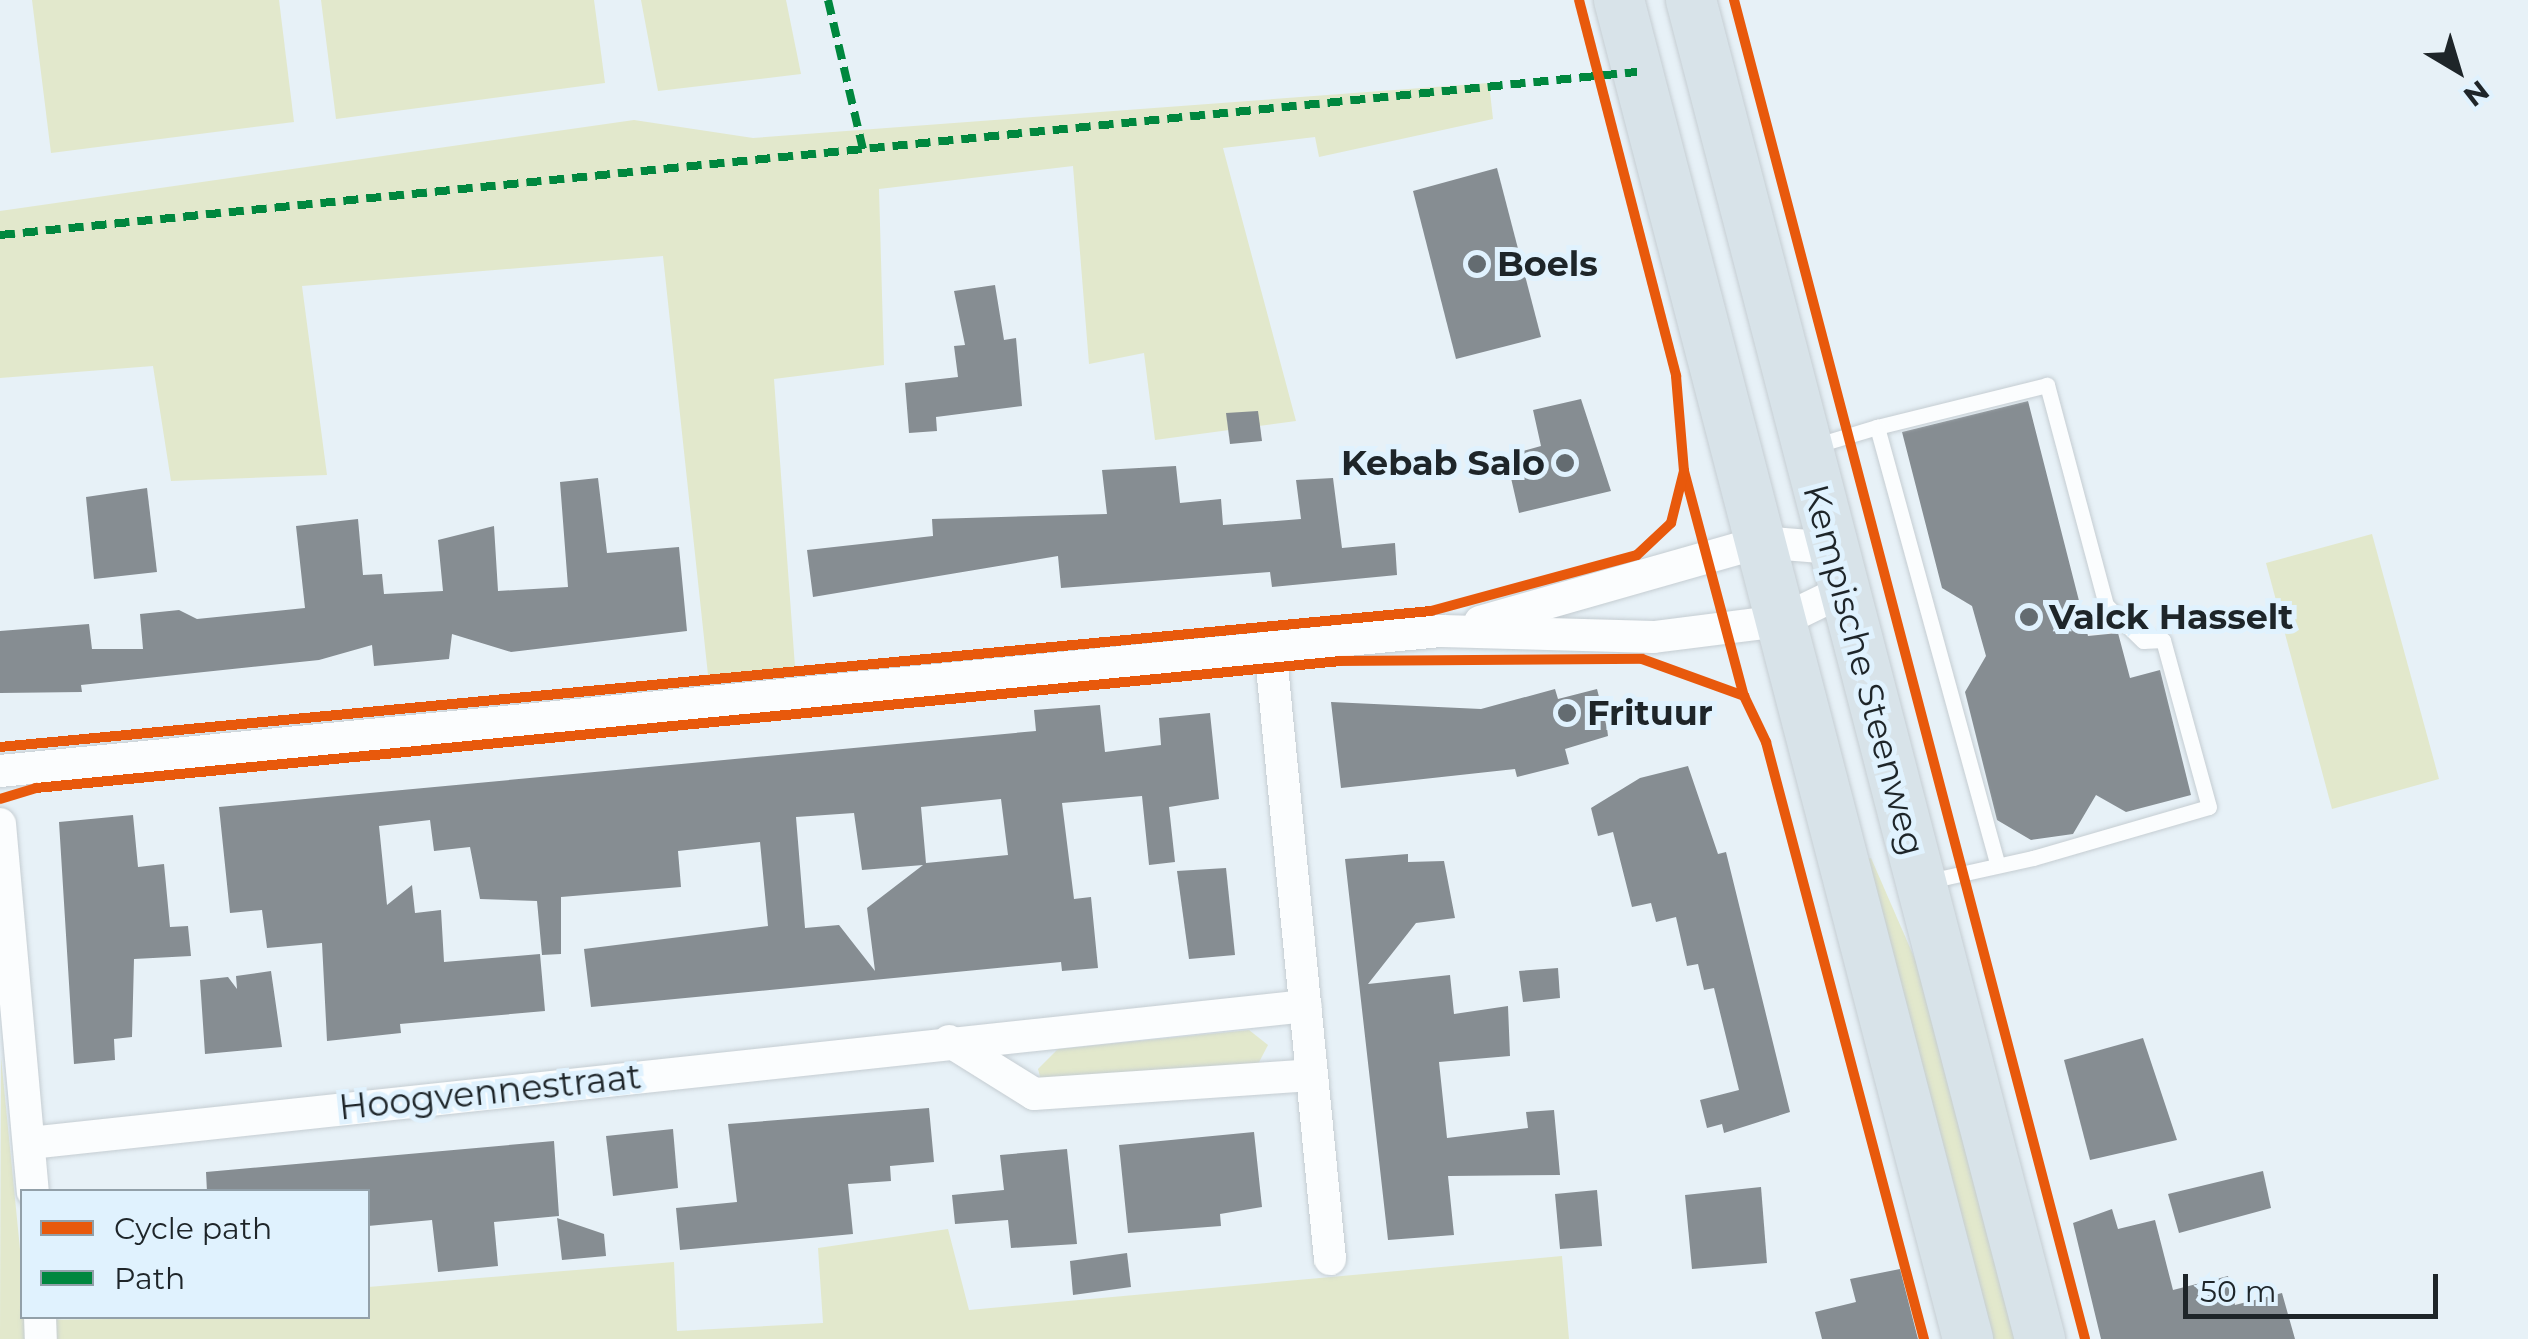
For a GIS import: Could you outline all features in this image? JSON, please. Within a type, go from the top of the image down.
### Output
[{"type":"main road","name":"Kempische Steenweg","points":[[1619,0],[1968,1339]]},
{"type":"main road","name":"Kempische Steenweg","points":[[1690,0],[2040,1339]]},
{"type":"street","points":[[0,771],[1270,646],[1442,632],[1629,638],[1781,621],[1838,570],[1760,542],[1442,632]]},
{"type":"street","points":[[1270,646],[1330,1259]]},
{"type":"street","points":[[0,824],[33,1189]]},
{"type":"street","name":"Hoogvennestraat","points":[[30,1143],[949,1041],[1306,1006]]},
{"type":"street","points":[[949,1041],[1034,1094],[1311,1075]]},
{"type":"lane","points":[[1806,447],[2047,384],[2106,605],[2142,641],[2164,640],[2186,717],[2209,806],[1920,884]]},
{"type":"lane","points":[[1877,427],[1997,864]]},
{"type":"green space","points":[[32,0],[279,0],[294,122],[51,153]]},
{"type":"green space","points":[[321,0],[594,0],[605,83],[336,119]]},
{"type":"green space","points":[[641,0],[786,0],[801,74],[658,91]]},
{"type":"green space","points":[[1489,83],[1493,119],[1319,157],[1315,137],[1223,148],[1296,421],[1155,440],[1144,353],[1089,364],[1073,166],[879,189],[884,365],[774,379],[795,667],[708,675],[663,256],[302,286],[327,475],[171,481],[153,366],[0,378],[0,211],[634,120],[753,138]]},
{"type":"green space","points":[[2372,534],[2439,779],[2332,809],[2266,563]]},
{"type":"green space","points":[[1871,858],[1931,996],[2020,1339],[1983,1339],[1861,860]]},
{"type":"green space","points":[[1249,1030],[1268,1045],[1257,1066],[1041,1080],[1038,1069],[1058,1049]]},
{"type":"green space","points":[[1,1057],[20,1249],[20,1319],[370,1319],[370,1287],[674,1262],[677,1331],[823,1323],[818,1248],[948,1229],[969,1310],[1562,1256],[1569,1339],[0,1339]]},
{"type":"building","name":"Boels","points":[[1497,168],[1541,337],[1456,359],[1413,191]]},
{"type":"building","points":[[995,285],[1004,340],[1016,338],[1022,406],[936,417],[937,431],[909,433],[905,383],[958,377],[954,346],[965,345],[954,291]]},
{"type":"building","name":"Kebab Salo","points":[[1581,399],[1611,491],[1519,513],[1511,478],[1527,474],[1523,451],[1541,446],[1533,410]]},
{"type":"building","name":"Valck Hasselt","points":[[2028,401],[2088,636],[2118,633],[2130,678],[2160,670],[2191,795],[2126,812],[2096,795],[2073,834],[2031,840],[1997,820],[1965,692],[1986,656],[1972,606],[1942,588],[1902,432]]},
{"type":"building","points":[[1258,411],[1262,441],[1230,444],[1226,413]]},
{"type":"building","points":[[1176,466],[1180,503],[1221,499],[1223,525],[1301,519],[1296,480],[1333,478],[1342,548],[1395,543],[1397,575],[1272,587],[1270,572],[1061,588],[1058,556],[813,597],[807,550],[933,536],[932,519],[1107,514],[1102,470]]},
{"type":"building","points":[[598,478],[607,553],[679,547],[687,631],[511,652],[452,634],[449,659],[374,666],[372,645],[319,660],[81,685],[82,692],[0,693],[0,631],[89,624],[92,649],[143,649],[140,614],[179,610],[197,619],[305,608],[296,526],[358,519],[363,575],[382,574],[384,594],[443,591],[438,540],[494,526],[498,591],[568,587],[560,482]]},
{"type":"building","points":[[147,488],[157,572],[94,579],[86,497]]},
{"type":"building","points":[[1555,689],[1558,699],[1597,689],[1607,728],[1608,736],[1565,749],[1569,764],[1517,777],[1515,769],[1341,788],[1331,702],[1481,709]]},
{"type":"building","points":[[1100,705],[1105,752],[1161,745],[1159,718],[1210,713],[1219,799],[1169,807],[1175,862],[1149,865],[1142,796],[1062,803],[1074,899],[1091,897],[1098,968],[1062,971],[1061,962],[591,1007],[584,949],[768,926],[760,842],[678,851],[681,887],[561,897],[561,954],[542,955],[537,901],[480,899],[470,847],[434,851],[430,820],[379,826],[387,905],[412,885],[415,913],[441,910],[444,962],[540,954],[545,1011],[400,1024],[401,1033],[327,1041],[322,943],[267,948],[262,910],[230,913],[219,807],[1036,731],[1034,710]],"holes":[[[1001,799],[1008,855],[926,863],[921,807]],[[854,813],[862,870],[923,865],[867,908],[875,971],[839,925],[805,928],[796,817]]]},
{"type":"building","points":[[1688,766],[1718,854],[1726,852],[1790,1112],[1724,1133],[1722,1124],[1707,1128],[1700,1100],[1739,1090],[1714,988],[1704,990],[1698,964],[1687,966],[1676,917],[1656,922],[1651,903],[1632,907],[1613,832],[1598,836],[1591,808],[1640,778]]},
{"type":"building","points":[[133,815],[138,867],[164,864],[170,927],[188,926],[191,956],[134,959],[132,1037],[114,1039],[115,1060],[74,1064],[59,822]]},
{"type":"building","points":[[1408,854],[1408,862],[1444,861],[1455,918],[1416,923],[1368,984],[1450,975],[1454,1014],[1508,1006],[1510,1056],[1439,1062],[1447,1138],[1528,1128],[1526,1112],[1554,1110],[1560,1175],[1448,1176],[1454,1235],[1388,1240],[1345,859]]},
{"type":"building","points":[[1226,868],[1235,955],[1189,959],[1177,871]]},
{"type":"building","points":[[1558,968],[1560,998],[1523,1002],[1519,971]]},
{"type":"building","points":[[271,971],[282,1047],[205,1054],[200,980],[228,977],[237,989],[236,976]]},
{"type":"building","points":[[2143,1038],[2177,1140],[2090,1160],[2064,1060]]},
{"type":"building","points":[[929,1108],[934,1162],[890,1166],[891,1181],[848,1184],[853,1234],[680,1250],[676,1208],[737,1202],[728,1124]]},
{"type":"building","points":[[673,1129],[678,1188],[613,1196],[606,1136]]},
{"type":"building","points":[[1254,1132],[1262,1207],[1220,1214],[1221,1226],[1128,1233],[1119,1145]]},
{"type":"building","points":[[554,1141],[559,1216],[494,1222],[498,1266],[438,1272],[432,1220],[370,1226],[370,1189],[207,1189],[206,1172]]},
{"type":"building","points":[[1067,1149],[1077,1244],[1011,1248],[1008,1220],[955,1224],[952,1195],[1004,1190],[1000,1155]]},
{"type":"building","points":[[2263,1171],[2271,1208],[2179,1233],[2168,1194]]},
{"type":"building","points":[[1761,1187],[1767,1263],[1692,1269],[1685,1195]]},
{"type":"building","points":[[1597,1190],[1602,1246],[1560,1249],[1555,1194]]},
{"type":"building","points":[[2112,1209],[2118,1229],[2155,1220],[2173,1290],[2228,1276],[2235,1305],[2282,1293],[2295,1339],[2101,1339],[2073,1223]]},
{"type":"building","points":[[557,1218],[604,1234],[606,1256],[562,1260]]},
{"type":"building","points":[[1127,1253],[1131,1287],[1073,1295],[1070,1261]]},
{"type":"building","points":[[1900,1269],[1918,1339],[1822,1339],[1815,1312],[1856,1302],[1850,1279]]},
{"type":"marked path","points":[[828,0],[864,153]]},
{"type":"marked path","points":[[0,235],[1637,72]]},
{"type":"cycle path","points":[[1579,0],[1676,376],[1684,471],[1744,696],[1766,742],[1924,1339]]},
{"type":"cycle path","points":[[1734,0],[2085,1339]]},
{"type":"cycle path","points":[[0,747],[1431,611],[1637,555],[1671,523],[1684,471]]},
{"type":"cycle path","points":[[0,799],[36,788],[1340,661],[1642,659],[1744,696]]},
{"type":"place","name":"Boels","points":[[1477,264]]},
{"type":"place","name":"Kebab Salo","points":[[1565,463]]},
{"type":"place","name":"Valck Hasselt","points":[[2029,617]]},
{"type":"place","name":"Frituur","points":[[1567,713]]}]
